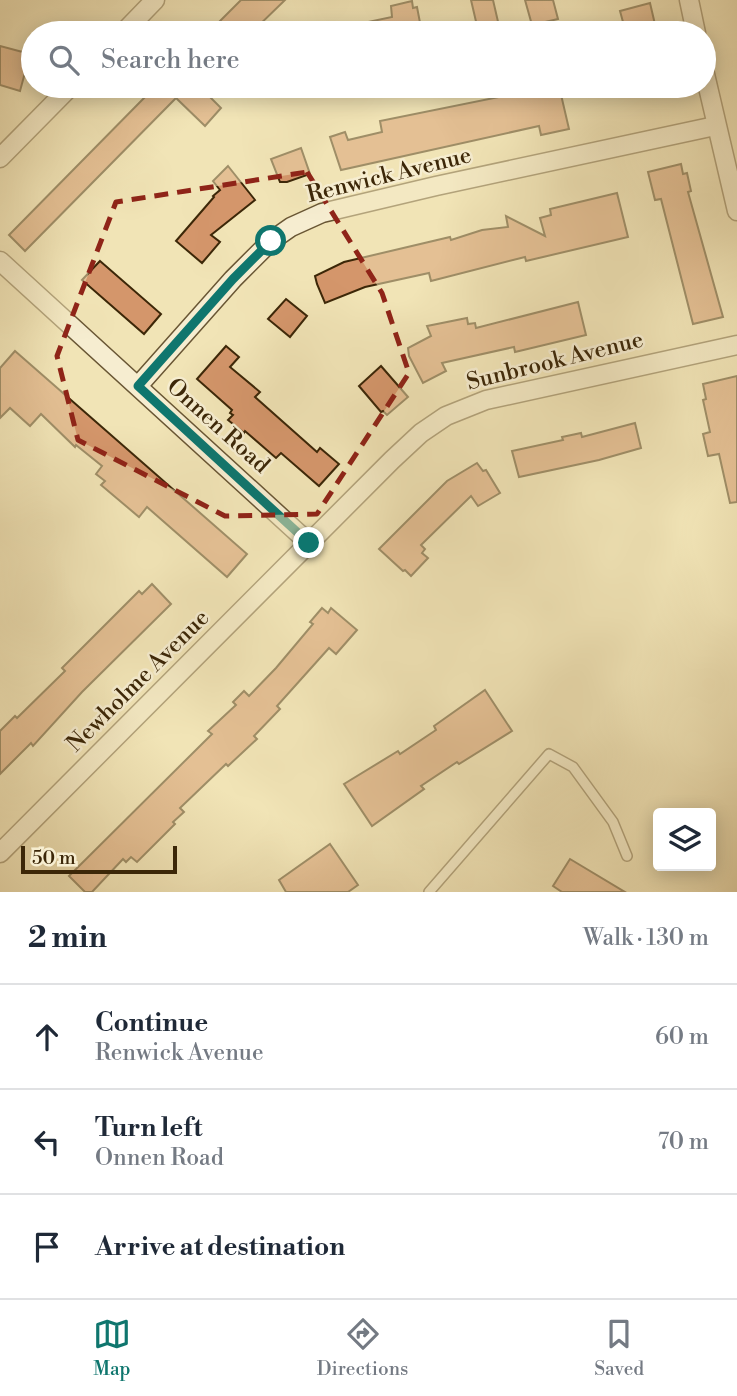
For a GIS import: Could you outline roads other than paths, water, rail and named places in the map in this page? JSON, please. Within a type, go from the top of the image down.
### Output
[{"type":"street","points":[[135,21],[155,0]]},
{"type":"street","points":[[689,0],[693,21]]},
{"type":"street","points":[[0,158],[59,98]]},
{"type":"street","points":[[710,98],[737,211]]},
{"type":"street","name":"Renwick Avenue","points":[[138,386],[233,279],[271,241],[290,228],[322,213],[715,126]]},
{"type":"street","name":"Onnen Road","points":[[0,261],[309,543]]},
{"type":"street","name":"Sunbrook Avenue","points":[[309,543],[421,433],[446,416],[486,400],[737,345]]},
{"type":"street","name":"Newholme Avenue","points":[[0,853],[309,543]]},
{"type":"lane","points":[[429,892],[549,754],[573,767],[613,822],[627,856]]}]
